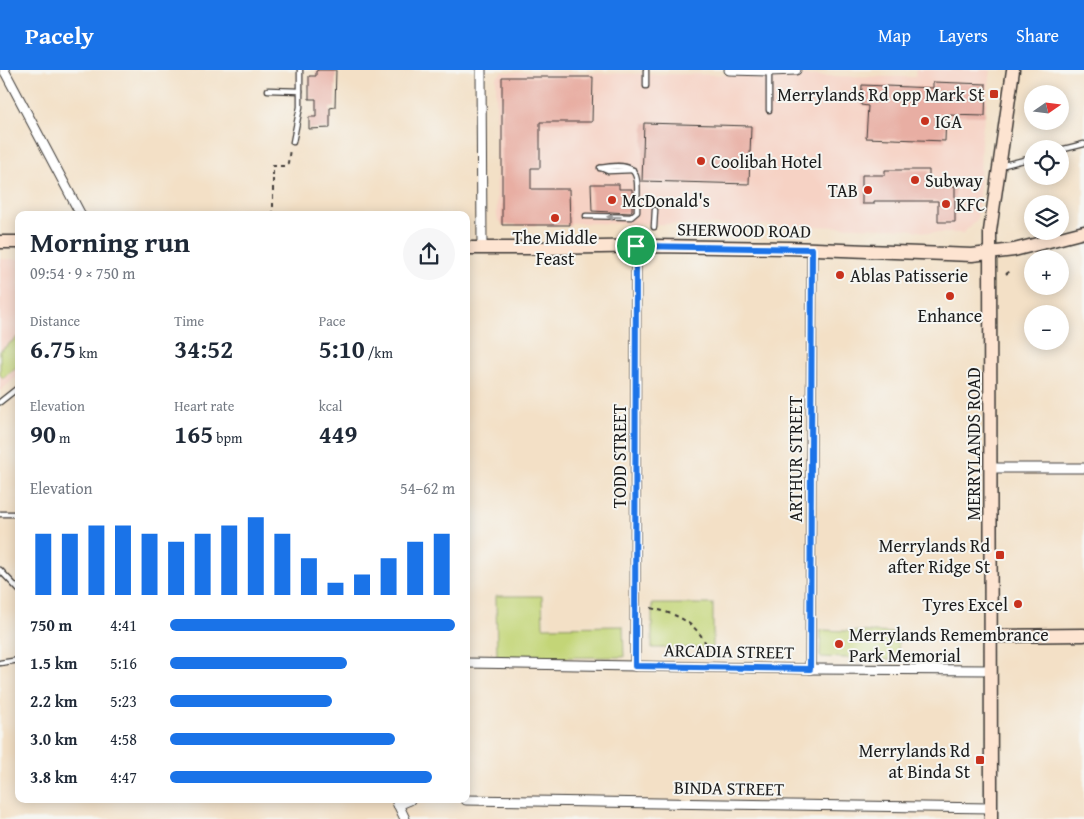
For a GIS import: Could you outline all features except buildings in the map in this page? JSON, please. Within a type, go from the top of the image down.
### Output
[{"type":"main road","name":"MERRYLANDS ROAD","points":[[991,814],[990,231],[1013,70]]},
{"type":"main road","name":"SHERWOOD ROAD","points":[[470,248],[636,246],[812,249],[972,255],[1014,250],[1084,232]]},
{"type":"main road","points":[[0,242],[15,242]]},
{"type":"main road","points":[[991,636],[1084,635]]},
{"type":"street","points":[[4,70],[79,211]]},
{"type":"street","points":[[481,70],[482,248]]},
{"type":"street","points":[[729,70],[796,70]]},
{"type":"street","name":"TODD STREET","points":[[635,666],[636,246]]},
{"type":"street","name":"ARTHUR STREET","points":[[810,669],[812,249]]},
{"type":"street","points":[[990,468],[1084,468]]},
{"type":"street","name":"ARCADIA STREET","points":[[470,663],[991,670]]},
{"type":"street","name":"BINDA STREET","points":[[470,800],[991,814]]},
{"type":"street","points":[[397,803],[405,819]]},
{"type":"lane","points":[[293,142],[300,106],[300,70]]},
{"type":"lane","points":[[646,70],[646,86]]},
{"type":"lane","points":[[769,71],[769,110]]},
{"type":"lane","points":[[268,90],[300,92]]},
{"type":"lane","points":[[1069,148],[1084,144]]},
{"type":"lane","points":[[999,166],[1024,160]]},
{"type":"lane","points":[[586,216],[631,217],[637,212],[636,177],[633,170],[626,166],[600,168]]},
{"type":"lane","points":[[654,227],[655,210]]},
{"type":"lane","points":[[0,402],[15,390]]},
{"type":"lane","points":[[0,514],[15,514]]},
{"type":"lane","points":[[0,570],[15,586]]},
{"type":"lane","points":[[0,663],[15,661]]},
{"type":"path","points":[[273,211],[273,166],[284,166],[288,163],[290,148],[293,142]]},
{"type":"path","points":[[1006,274],[1012,270]]},
{"type":"path","points":[[651,608],[671,614],[691,624],[701,634],[709,651]]},
{"type":"shaded area","points":[[916,70],[991,70],[981,140],[977,220],[963,233],[931,233],[908,229],[859,227],[500,222],[497,217],[496,78],[502,72],[915,77]]},
{"type":"shaded area","points":[[0,259],[15,259],[15,378],[0,391]]},
{"type":"green space","points":[[15,339],[15,368],[3,378],[0,375],[0,351]]},
{"type":"green space","points":[[496,596],[542,596],[543,627],[623,626],[624,657],[497,658]]},
{"type":"green space","points":[[652,604],[713,604],[713,648],[652,648]]},
{"type":"green space","points":[[821,630],[899,633],[898,660],[820,657]]},
{"type":"place","name":"Merrylands Rd opp Mark St","points":[[994,94]]},
{"type":"place","name":"IGA","points":[[925,121]]},
{"type":"place","name":"Coolibah Hotel","points":[[701,161]]},
{"type":"place","name":"Subway","points":[[915,180]]},
{"type":"place","name":"TAB","points":[[868,190]]},
{"type":"place","name":"McDonald's","points":[[612,200]]},
{"type":"place","name":"KFC","points":[[946,204]]},
{"type":"place","name":"The Middle Feast","points":[[555,218]]},
{"type":"place","name":"Ablas Patisserie","points":[[840,275]]},
{"type":"place","name":"Enhance","points":[[950,296]]},
{"type":"place","name":"Merrylands Rd after Ridge St","points":[[1000,555]]},
{"type":"place","name":"Tyres Excel","points":[[1018,604]]},
{"type":"place","name":"Merrylands Remembrance Park Memorial","points":[[839,644]]},
{"type":"place","name":"Merrylands Rd at Binda St","points":[[980,760]]},
{"type":"route","points":[[636,246],[812,249],[810,669],[635,666],[636,246]]}]
